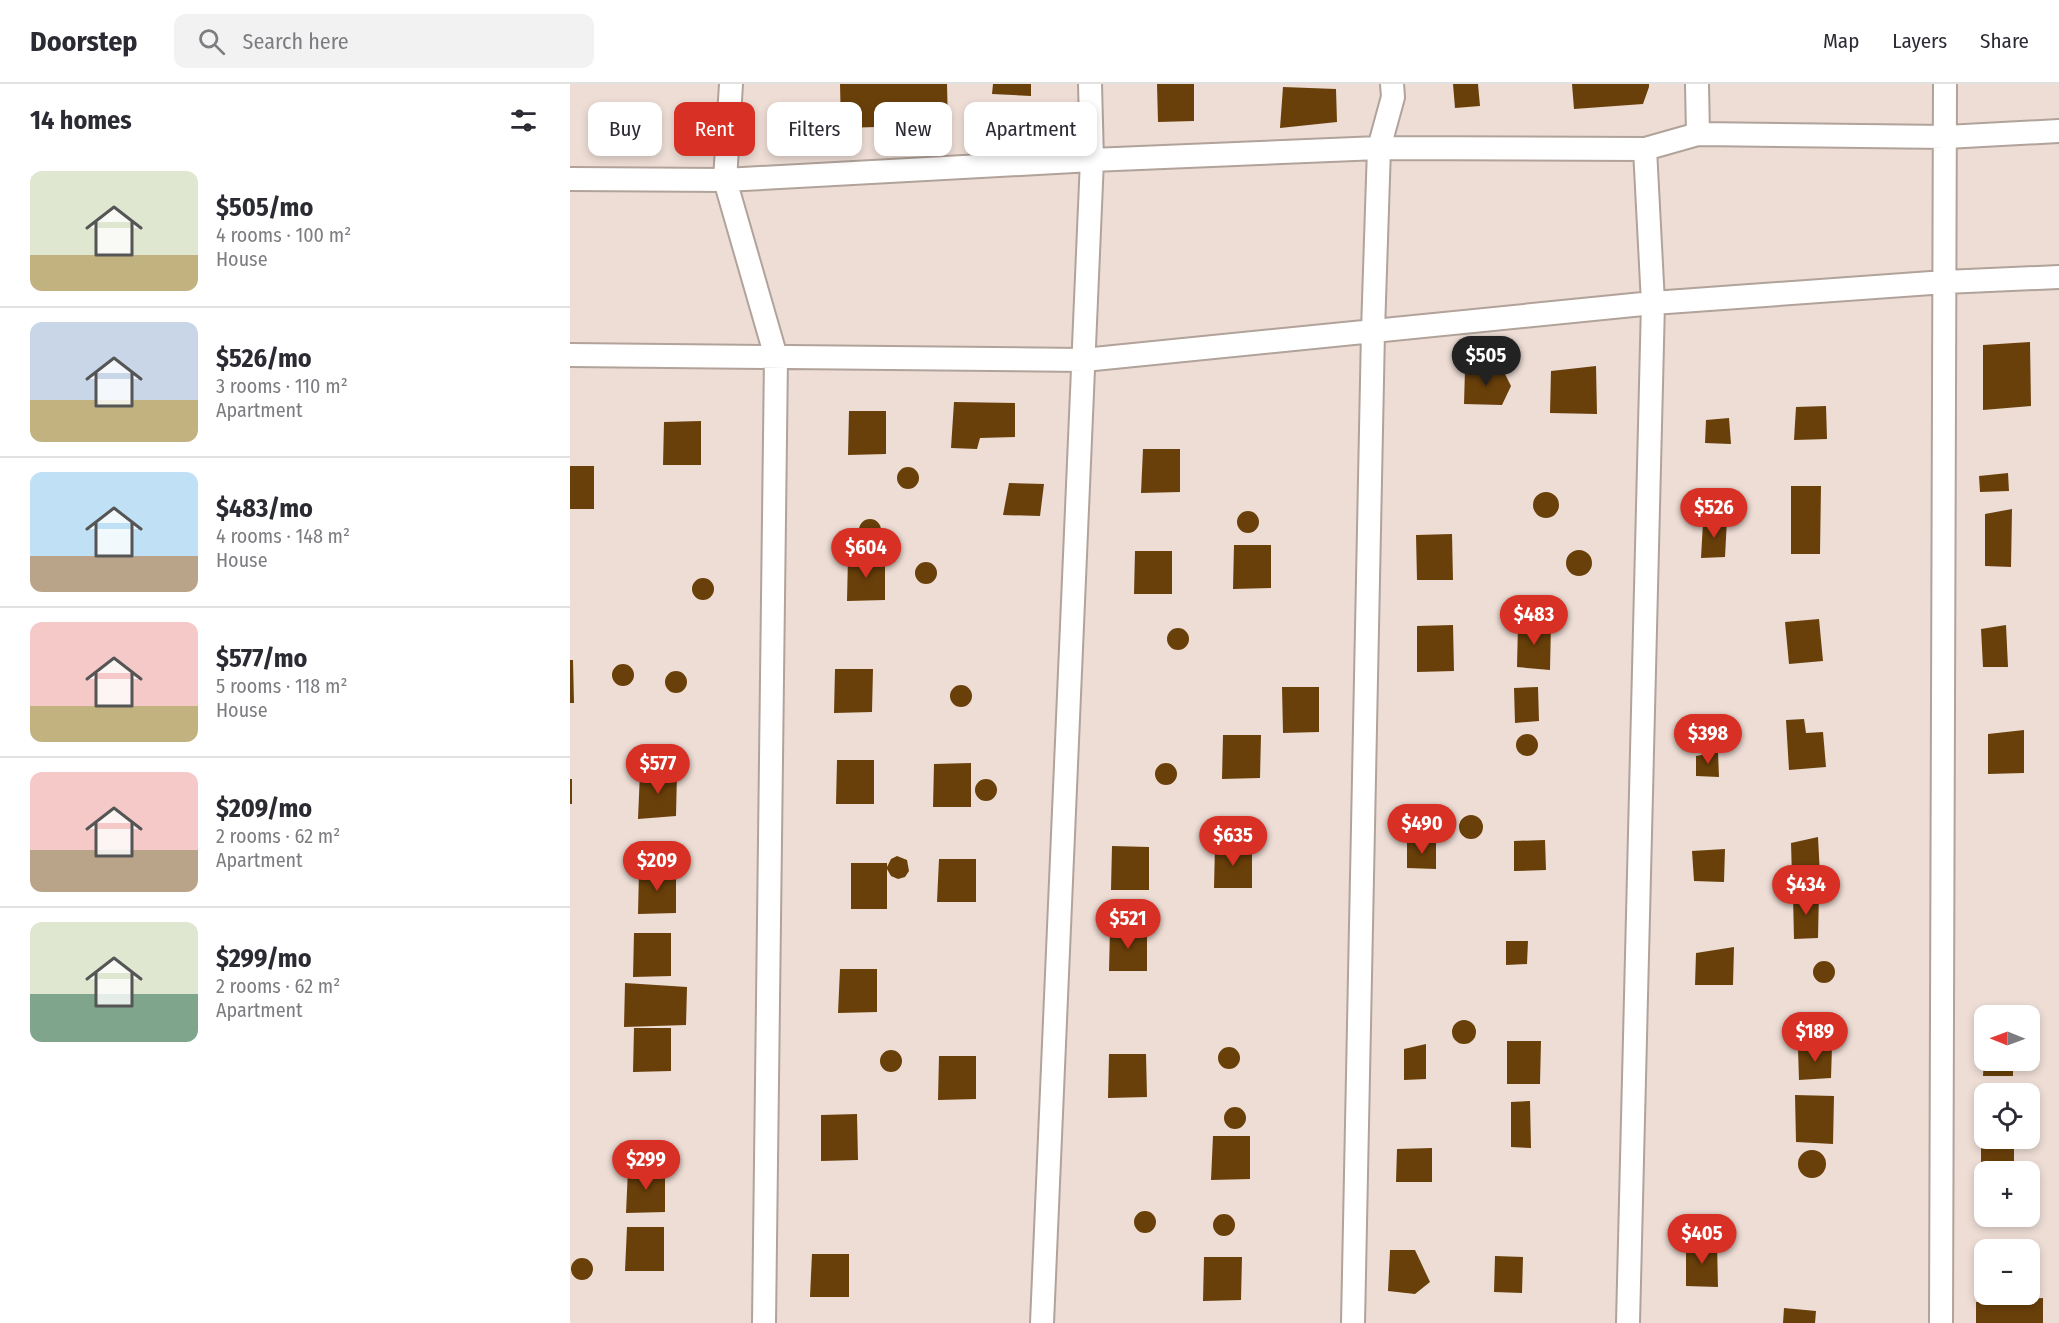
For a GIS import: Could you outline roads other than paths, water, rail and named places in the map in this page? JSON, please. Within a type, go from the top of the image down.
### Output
[{"type":"street","points":[[731,84],[725,180],[776,357],[764,1323]]},
{"type":"street","points":[[1042,1323],[1092,160],[1090,84]]},
{"type":"street","points":[[1353,1323],[1372,331],[1378,148],[1393,97],[1392,84]]},
{"type":"street","points":[[1697,84],[1698,134]]},
{"type":"street","points":[[1941,1323],[1945,84]]},
{"type":"street","points":[[570,179],[725,180],[1092,160],[1378,148],[1645,148],[1698,134],[1946,137],[2059,131]]},
{"type":"street","points":[[1628,1323],[1653,303],[1645,148]]},
{"type":"street","points":[[570,355],[1084,360],[1653,303],[1945,282],[2059,277]]}]
